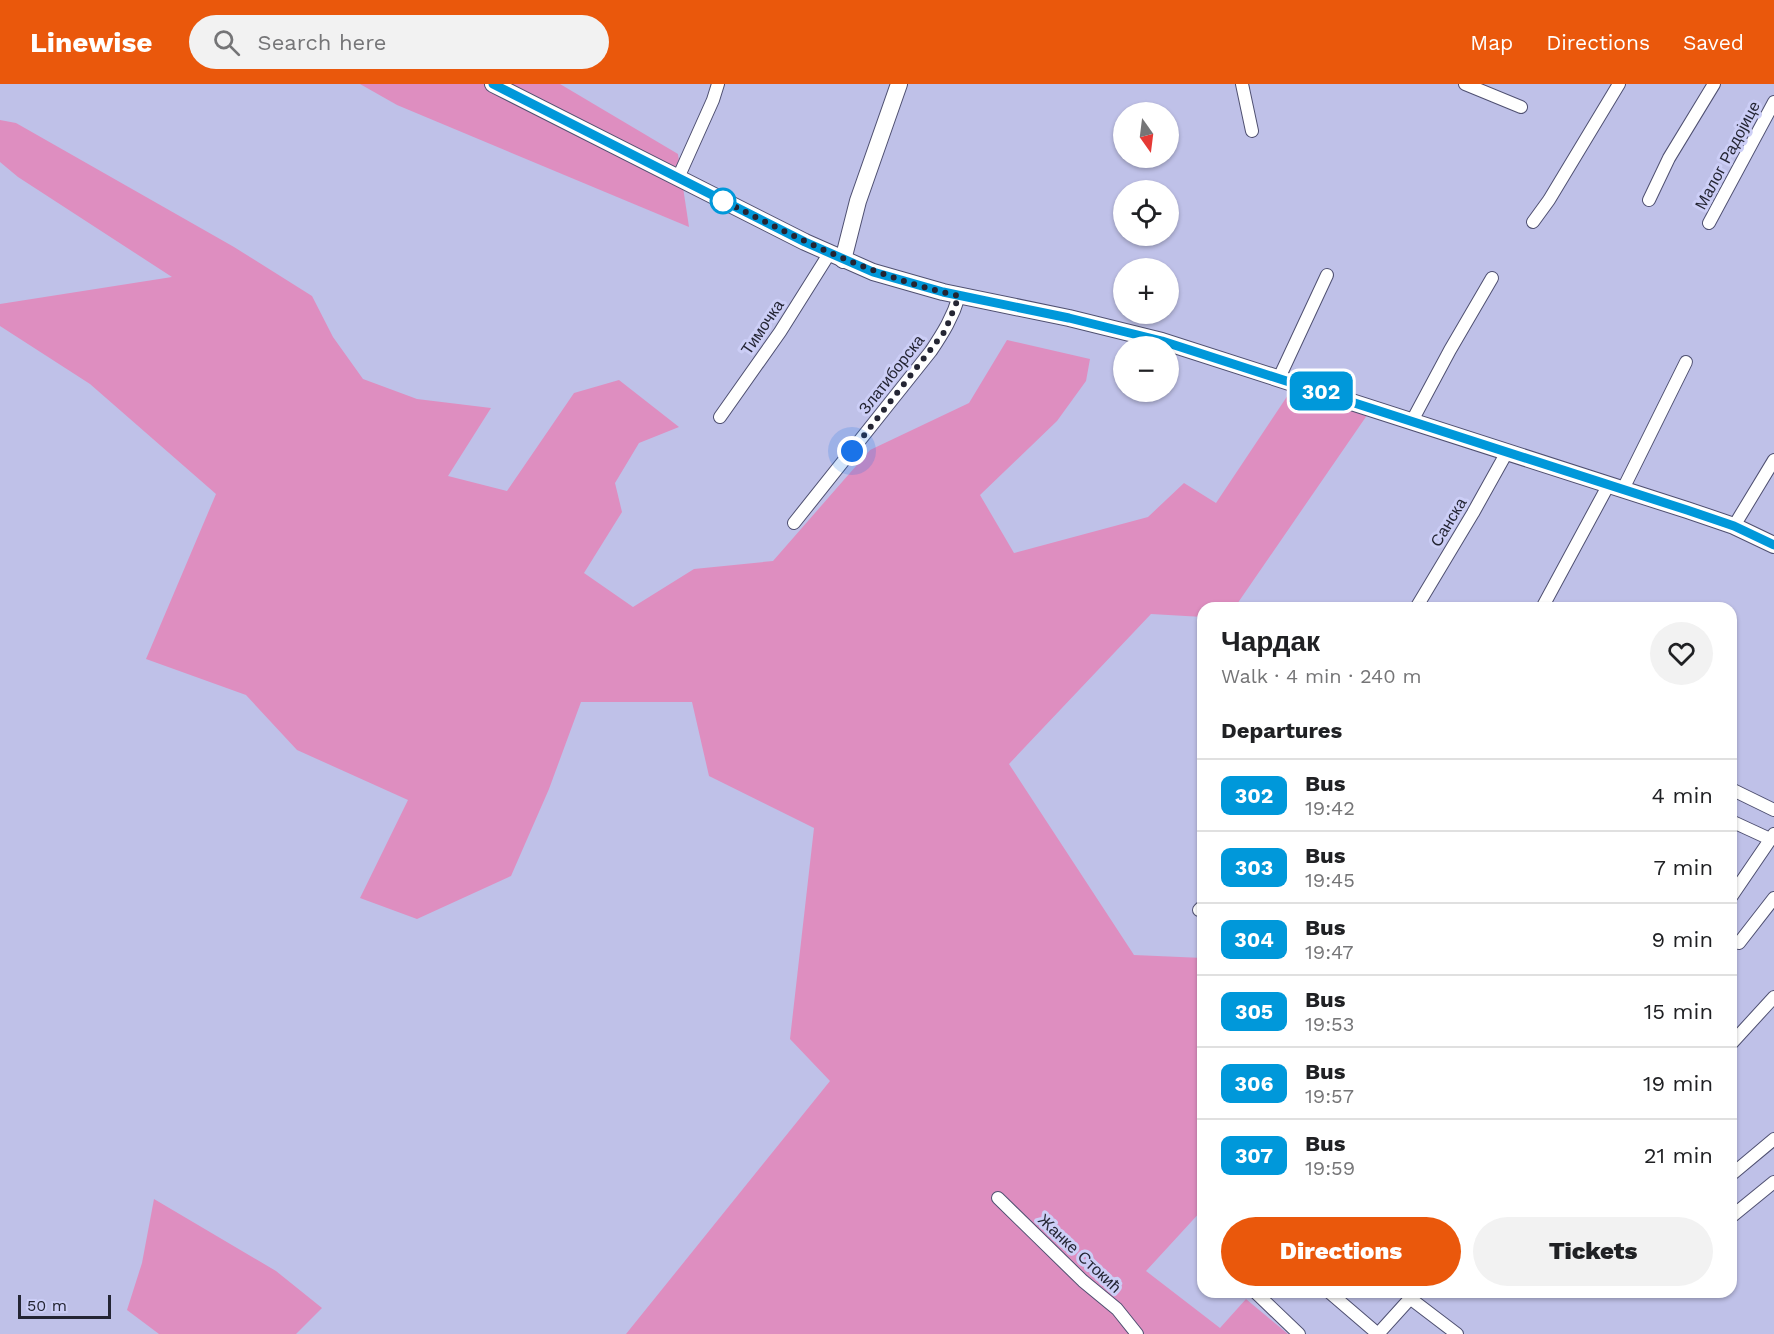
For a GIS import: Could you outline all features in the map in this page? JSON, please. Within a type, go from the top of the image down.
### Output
[{"type":"main road","points":[[493,84],[836,257],[903,282],[1116,329],[1279,378],[1734,526],[1774,544]]},
{"type":"main road","points":[[836,257],[899,84]]},
{"type":"street","points":[[678,178],[718,84]]},
{"type":"street","points":[[1242,84],[1252,131]]},
{"type":"street","points":[[1465,84],[1521,107]]},
{"type":"street","points":[[1533,222],[1549,200],[1618,84]]},
{"type":"street","points":[[1649,200],[1670,158],[1714,84]]},
{"type":"street","name":"Малог Радојице","points":[[1709,223],[1774,102]]},
{"type":"street","name":"Тимочка","points":[[720,417],[836,257]]},
{"type":"street","points":[[1279,378],[1327,275]]},
{"type":"street","points":[[1412,421],[1492,278]]},
{"type":"street","name":"Златиборска","points":[[794,523],[931,351],[945,331],[959,296]]},
{"type":"street","points":[[1546,602],[1616,487],[1686,362]]},
{"type":"street","name":"Санска","points":[[1420,602],[1507,452]]},
{"type":"street","points":[[1734,526],[1774,460]]},
{"type":"street","points":[[1737,792],[1774,810]]},
{"type":"street","points":[[1737,823],[1772,836],[1737,888]]},
{"type":"street","points":[[1739,943],[1774,898]]},
{"type":"street","points":[[1737,1037],[1774,997]]},
{"type":"street","points":[[1737,1170],[1774,1139]]},
{"type":"street","points":[[1737,1212],[1774,1182]]},
{"type":"street","name":"Жанке Стокић","points":[[998,1198],[1083,1281],[1116,1309],[1137,1334]]},
{"type":"street","points":[[1261,1298],[1299,1334]]},
{"type":"street","points":[[1336,1298],[1378,1334],[1410,1298]]},
{"type":"street","points":[[1416,1298],[1457,1334]]},
{"type":"shaded area","points":[[360,84],[560,84],[678,154],[689,227],[397,105]]},
{"type":"shaded area","points":[[0,120],[16,123],[234,247],[312,296],[333,337],[363,379],[417,399],[491,408],[448,476],[507,491],[574,393],[619,380],[679,427],[639,443],[615,483],[622,512],[584,573],[633,607],[694,569],[773,561],[870,450],[969,403],[1007,340],[1090,359],[1086,381],[1057,421],[980,495],[1014,553],[1148,517],[1184,483],[1216,503],[1296,383],[1372,408],[1238,602],[1197,602],[1197,617],[1151,614],[1009,764],[1134,955],[1197,958],[1197,1216],[1146,1271],[1220,1328],[1246,1299],[1288,1334],[626,1334],[830,1081],[790,1039],[814,828],[709,776],[692,702],[581,702],[549,789],[511,876],[417,919],[360,898],[408,800],[297,750],[246,695],[146,659],[216,494],[90,384],[0,326],[0,304],[172,277],[18,177],[0,162]]},
{"type":"shaded area","points":[[154,1199],[276,1271],[322,1308],[296,1334],[159,1334],[127,1310],[142,1263]]},
{"type":"bus line","name":"302","points":[[493,84],[805,242],[873,272],[943,292],[1069,318],[1162,341],[1687,510],[1734,526],[1774,545]]},
{"type":"route","points":[[723,201],[720,199],[843,260],[903,282],[959,296],[945,331],[852,451]]}]
